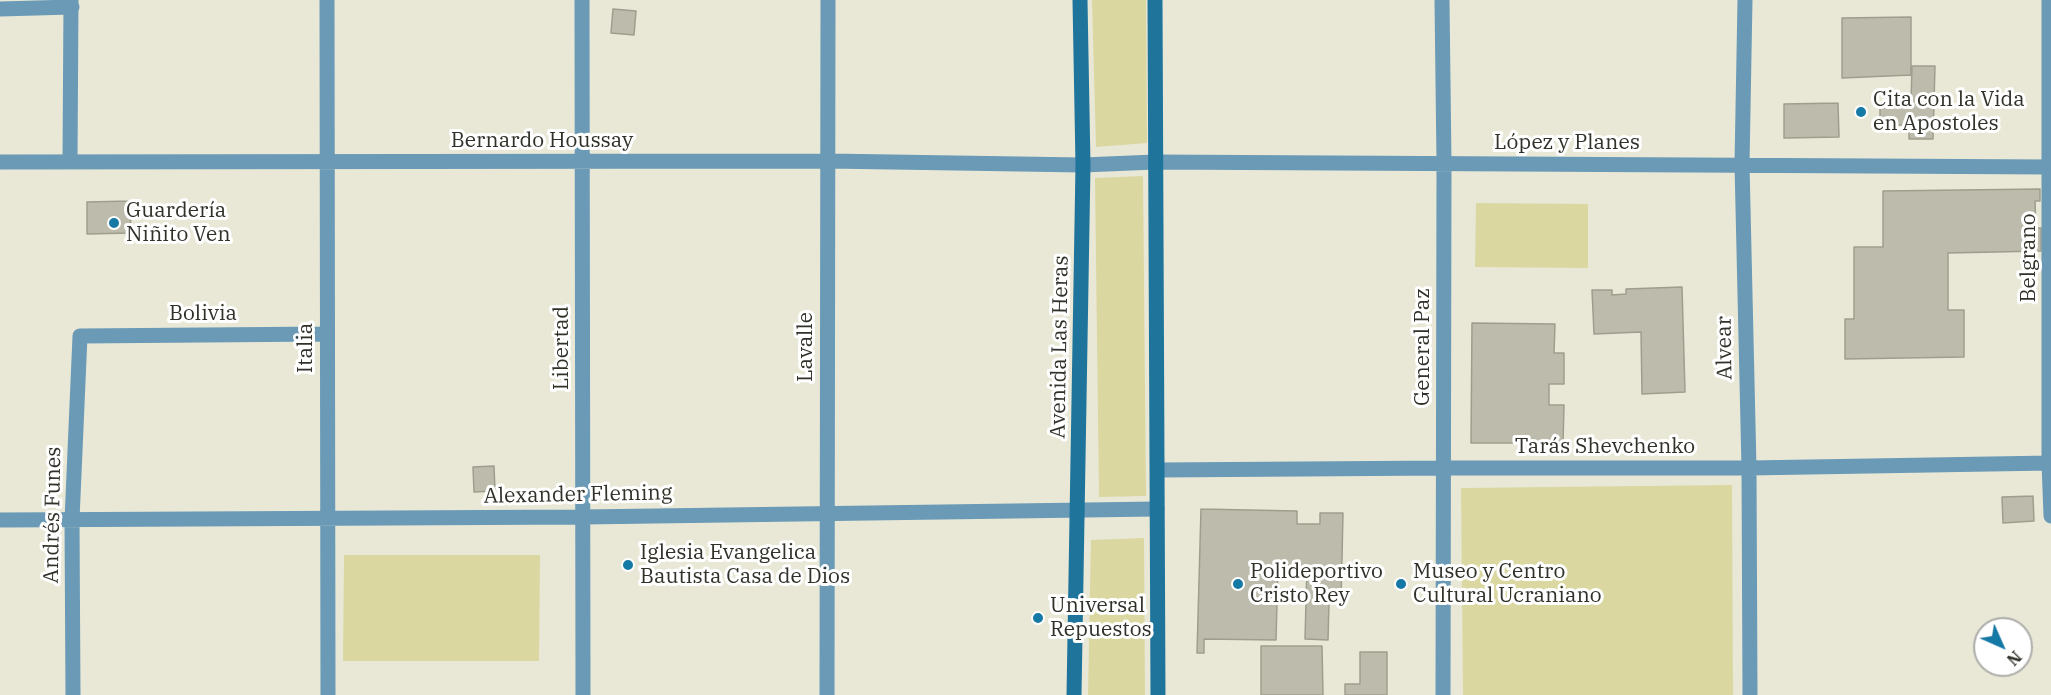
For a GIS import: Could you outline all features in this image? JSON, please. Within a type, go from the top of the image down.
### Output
[{"type":"main road","name":"Avenida Las Heras","points":[[1074,695],[1083,165],[1080,0]]},
{"type":"main road","points":[[1155,0],[1158,695]]},
{"type":"street","name":"Italia","points":[[327,0],[328,695]]},
{"type":"street","name":"Libertad","points":[[582,0],[583,695]]},
{"type":"street","name":"Lavalle","points":[[826,695],[828,0]]},
{"type":"street","name":"General Paz","points":[[1442,0],[1443,695]]},
{"type":"street","name":"Alvear","points":[[1745,0],[1742,164],[1749,468],[1750,695]]},
{"type":"street","name":"Belgrano","points":[[2049,0],[2051,516]]},
{"type":"street","points":[[0,9],[71,3],[70,162]]},
{"type":"street","name":"Bernardo Houssay","points":[[0,162],[828,161],[1083,165]]},
{"type":"street","name":"López y Planes","points":[[1083,165],[1155,162],[2051,167]]},
{"type":"street","name":"Bolivia","points":[[80,336],[327,334]]},
{"type":"street","name":"Andrés Funes","points":[[72,695],[72,520],[80,336]]},
{"type":"street","name":"Tarás Shevchenko","points":[[1158,470],[1749,468],[2050,463]]},
{"type":"street","name":"Alexander Fleming","points":[[0,520],[583,517],[1157,509]]},
{"type":"shaded area","points":[[1092,0],[1146,0],[1147,143],[1096,147]]},
{"type":"shaded area","points":[[1143,176],[1146,496],[1099,497],[1095,178]]},
{"type":"shaded area","points":[[1476,203],[1588,204],[1588,268],[1475,267]]},
{"type":"shaded area","points":[[1732,485],[1733,695],[1463,695],[1461,488]]},
{"type":"shaded area","points":[[1144,538],[1145,695],[1088,695],[1091,540]]},
{"type":"shaded area","points":[[344,555],[540,555],[539,661],[343,661]]},
{"type":"building","points":[[613,9],[636,11],[634,35],[611,33]]},
{"type":"building","points":[[1911,17],[1911,75],[1842,78],[1842,18]]},
{"type":"building","points":[[1912,66],[1935,66],[1933,139],[1909,139],[1909,125],[1880,125],[1880,104],[1889,104],[1889,101],[1911,101]]},
{"type":"building","points":[[1838,103],[1839,137],[1784,138],[1784,104]]},
{"type":"building","points":[[2040,189],[2040,201],[2035,201],[2036,228],[2041,228],[2041,251],[1948,253],[1948,310],[1964,310],[1964,357],[1845,359],[1845,319],[1854,319],[1854,247],[1883,247],[1883,191]]},
{"type":"building","points":[[130,201],[131,233],[87,234],[87,202]]},
{"type":"building","points":[[1682,287],[1685,392],[1642,394],[1641,332],[1594,334],[1592,290],[1612,290],[1612,295],[1626,294],[1626,289]]},
{"type":"building","points":[[1472,323],[1555,324],[1554,353],[1564,353],[1564,384],[1549,384],[1549,405],[1564,405],[1563,443],[1471,443]]},
{"type":"building","points":[[494,466],[495,491],[474,492],[473,467]]},
{"type":"building","points":[[2033,496],[2034,521],[2003,523],[2002,497]]},
{"type":"building","name":"Polideportivo Cristo Rey","points":[[1201,509],[1297,511],[1297,524],[1320,524],[1320,513],[1343,513],[1341,602],[1329,602],[1328,640],[1305,639],[1307,566],[1278,565],[1276,640],[1204,639],[1204,653],[1197,653]]},
{"type":"building","points":[[1261,646],[1322,646],[1323,695],[1261,695]]},
{"type":"building","points":[[1360,652],[1387,652],[1387,695],[1345,695],[1345,684],[1360,684]]},
{"type":"place","name":"Cita con la Vida en Apostoles","points":[[1861,112]]},
{"type":"place","name":"Guardería Niñito Ven","points":[[114,223]]},
{"type":"place","name":"Iglesia Evangelica Bautista Casa de Dios","points":[[628,565]]},
{"type":"place","name":"Polideportivo Cristo Rey","points":[[1238,584]]},
{"type":"place","name":"Museo y Centro Cultural Ucraniano","points":[[1401,584]]},
{"type":"place","name":"Universal Repuestos","points":[[1038,618]]}]
